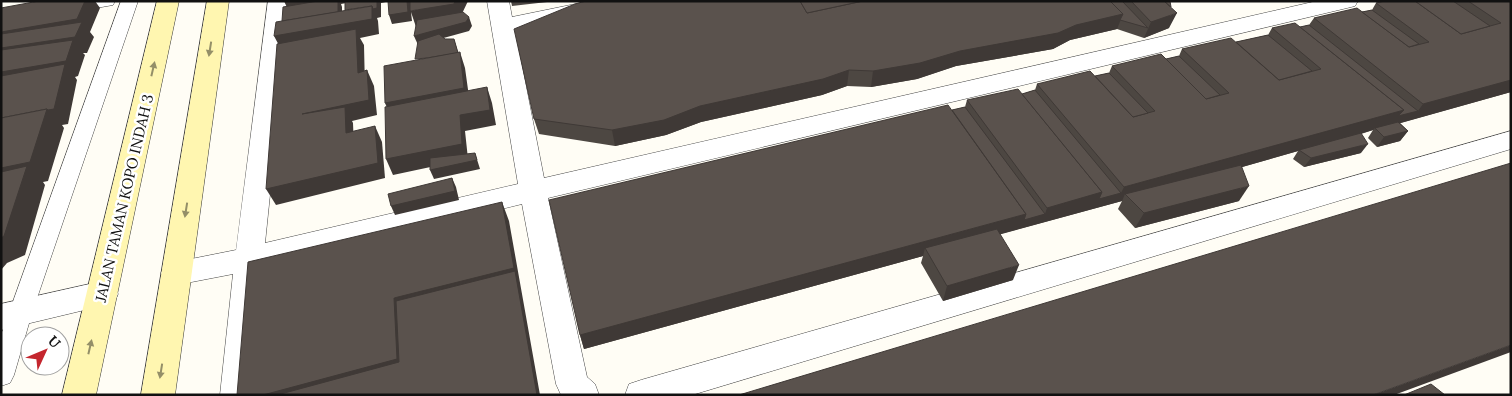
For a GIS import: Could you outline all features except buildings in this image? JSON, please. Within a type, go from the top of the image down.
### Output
[{"type":"main road","name":"JALAN TAMAN KOPO INDAH 3","points":[[79,395],[168,1]]},
{"type":"main road","points":[[158,395],[218,1]]},
{"type":"street","points":[[237,395],[249,259],[279,1]]},
{"type":"street","points":[[583,395],[572,384],[533,191],[500,13],[623,1]]},
{"type":"street","points":[[176,273],[249,259],[1346,1]]},
{"type":"street","points":[[640,395],[1511,140]]},
{"type":"street","points":[[11,315],[103,294]]},
{"type":"lane","points":[[49,11],[107,1]]},
{"type":"lane","points":[[1,375],[11,315],[130,1]]}]
